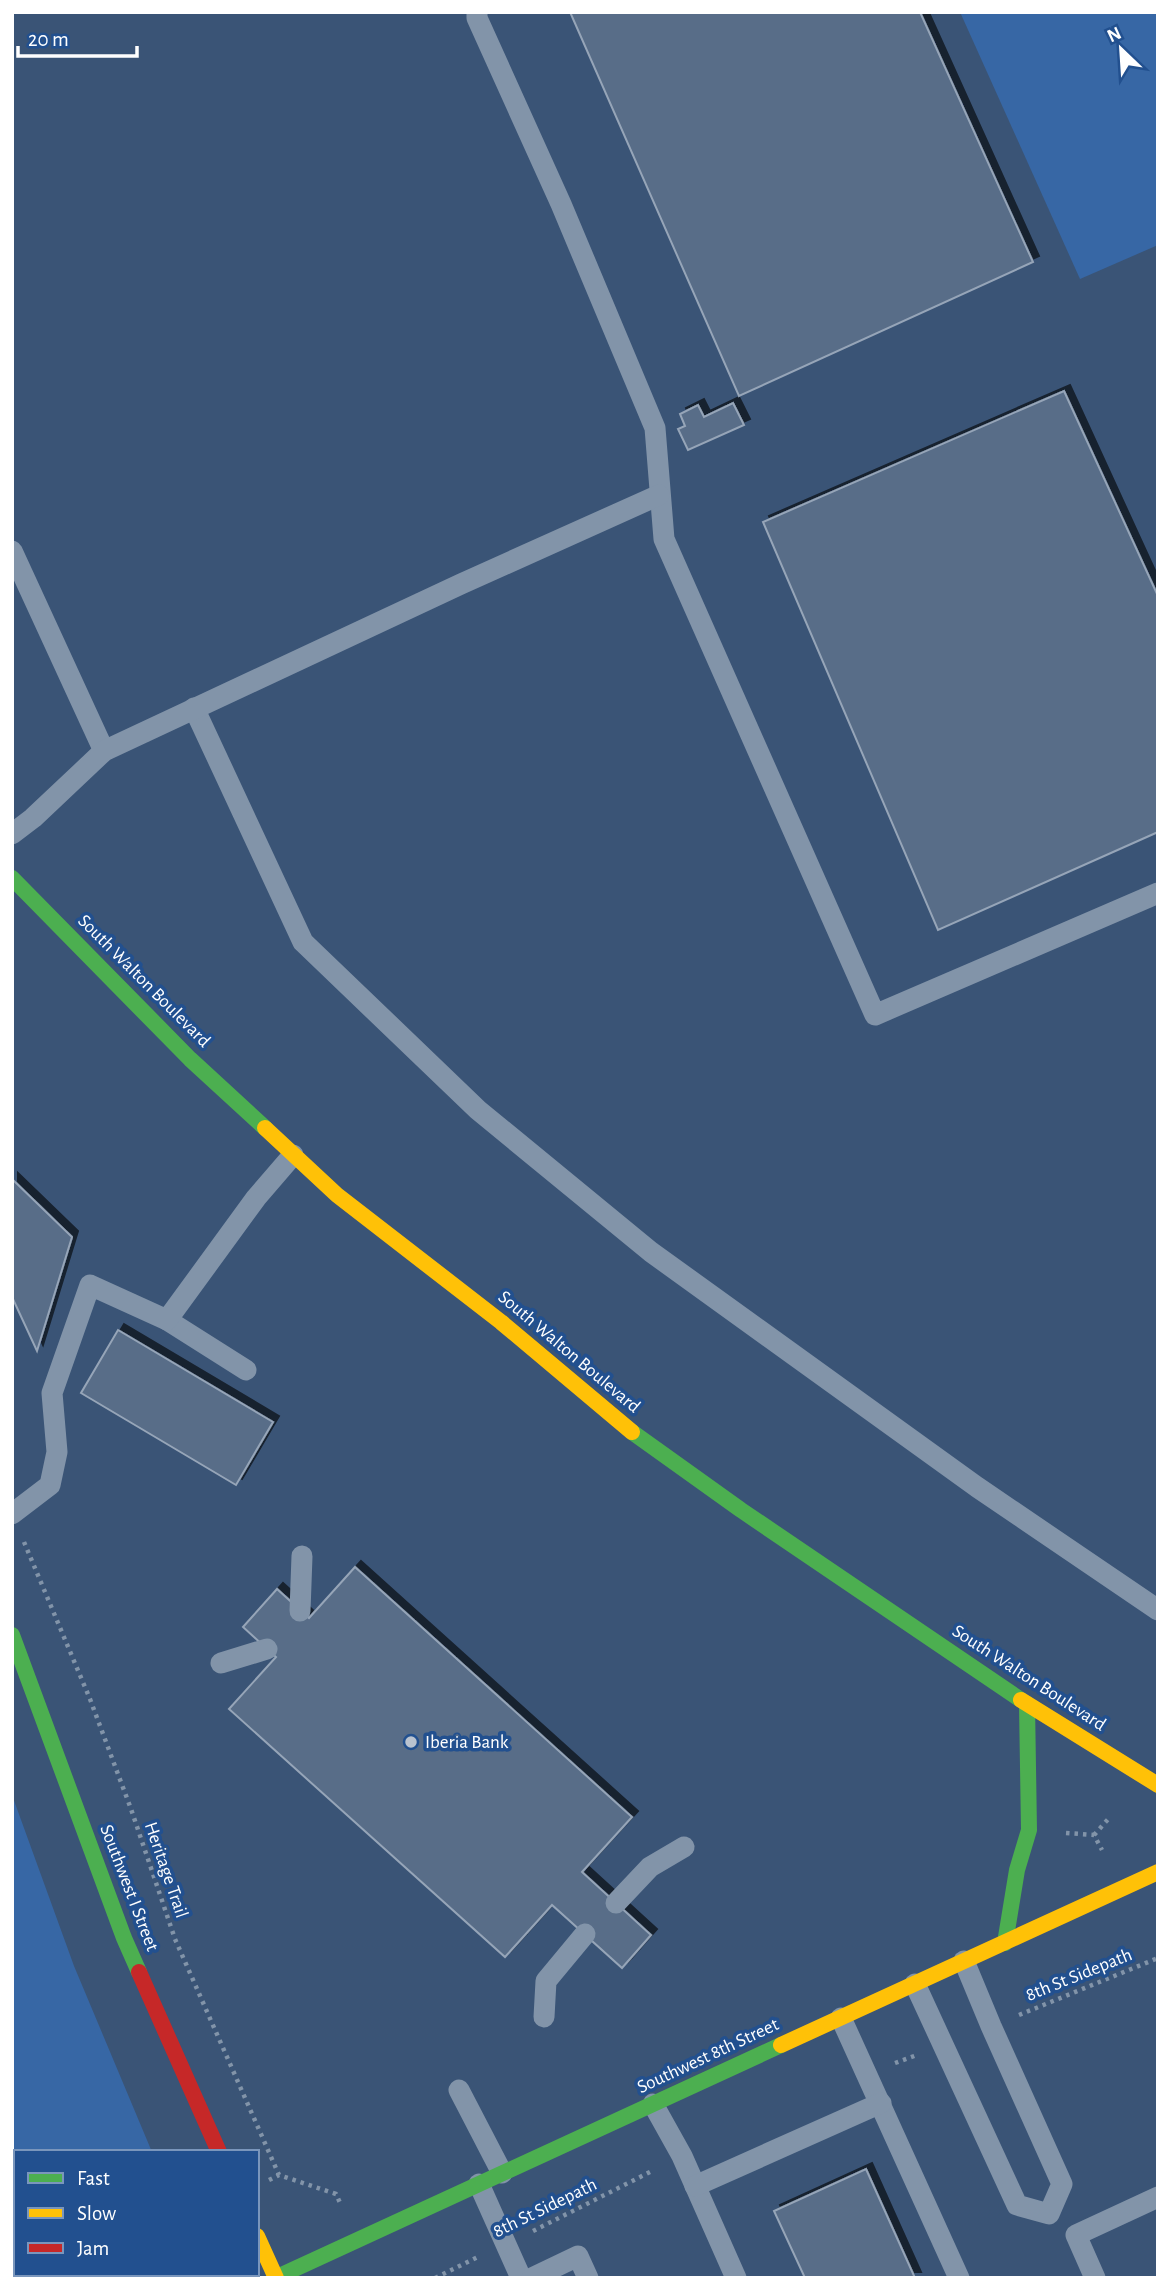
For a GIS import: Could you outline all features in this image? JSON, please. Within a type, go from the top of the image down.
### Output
[{"type":"main road","name":"South Walton Boulevard","points":[[12,877],[190,1059],[337,1195],[501,1322],[632,1432],[741,1510],[1027,1704],[1158,1785]]},
{"type":"main road","name":"Southwest I Street","points":[[12,1635],[124,1938],[218,2150]]},
{"type":"main road","points":[[1004,1943],[1017,1871],[1029,1830],[1027,1704]]},
{"type":"main road","name":"Southwest 8th Street","points":[[276,2278],[1158,1872]]},
{"type":"main road","points":[[259,2240],[276,2278]]},
{"type":"lane","points":[[477,12],[477,18],[561,204],[654,428],[664,539],[876,1015],[1158,893]]},
{"type":"lane","points":[[12,834],[33,818],[104,751],[659,495]]},
{"type":"lane","points":[[12,551],[104,751]]},
{"type":"lane","points":[[194,708],[303,942],[478,1110],[651,1252],[977,1487],[1158,1610]]},
{"type":"lane","points":[[167,1320],[256,1198],[293,1155]]},
{"type":"lane","points":[[12,1514],[50,1485],[57,1452],[52,1393],[90,1285],[167,1320],[246,1370]]},
{"type":"lane","points":[[300,1611],[302,1556]]},
{"type":"lane","points":[[221,1663],[267,1649]]},
{"type":"lane","points":[[616,1903],[650,1867],[684,1847]]},
{"type":"lane","points":[[544,2017],[546,1981],[585,1934]]},
{"type":"lane","points":[[964,1961],[990,2026],[1062,2184],[1049,2214]]},
{"type":"lane","points":[[915,1984],[1017,2204],[1049,2214],[1076,2235],[1095,2278]]},
{"type":"lane","points":[[841,2018],[959,2278]]},
{"type":"lane","points":[[459,2090],[502,2173]]},
{"type":"lane","points":[[653,2104],[682,2156],[736,2278]]},
{"type":"lane","points":[[695,2186],[881,2104]]},
{"type":"lane","points":[[479,2184],[521,2278]]},
{"type":"lane","points":[[1076,2235],[1158,2197]]},
{"type":"lane","points":[[532,2278],[578,2256],[588,2278]]},
{"type":"path","name":"Heritage Trail","points":[[23,1539],[90,1699],[175,1939],[279,2175]]},
{"type":"path","points":[[1094,1835],[1110,1817]]},
{"type":"path","points":[[1057,1833],[1094,1835]]},
{"type":"path","points":[[1094,1835],[1102,1850]]},
{"type":"path","name":"8th St Sidepath","points":[[1011,2018],[1158,1958]]},
{"type":"path","points":[[884,2068],[921,2054]]},
{"type":"path","name":"8th St Sidepath","points":[[435,2278],[654,2170]]},
{"type":"path","points":[[269,2179],[279,2175],[336,2194]]},
{"type":"shaded area","points":[[960,12],[1158,12],[1158,245],[1080,279]]},
{"type":"shaded area","points":[[12,1795],[74,1966],[151,2150],[14,2150],[14,2276],[112,2278],[12,2278]]},
{"type":"building","points":[[570,12],[920,12],[1033,262],[739,396]]},
{"type":"building","points":[[1064,391],[1158,596],[1158,832],[938,930],[763,522]]},
{"type":"building","points":[[733,403],[744,425],[688,450],[678,429],[685,426],[680,414],[698,405],[704,417]]},
{"type":"building","points":[[12,1179],[72,1237],[37,1351],[12,1297]]},
{"type":"building","points":[[118,1330],[273,1422],[236,1485],[81,1393]]},
{"type":"building","points":[[355,1567],[632,1817],[582,1872],[651,1935],[622,1968],[552,1905],[505,1957],[229,1709],[276,1657],[243,1627],[277,1589],[309,1618]]},
{"type":"building","points":[[866,2169],[915,2278],[805,2278],[774,2211]]},
{"type":"traffic: fast","points":[[12,878],[190,1059],[265,1128]]},
{"type":"traffic: fast","points":[[632,1432],[741,1510],[1021,1700]]},
{"type":"traffic: fast","points":[[12,1635],[139,1972]]},
{"type":"traffic: fast","points":[[1005,1943],[1017,1870],[1029,1830],[1027,1704]]},
{"type":"traffic: fast","points":[[275,2278],[781,2045]]},
{"type":"traffic: slow","points":[[265,1128],[337,1195],[501,1322],[632,1432]]},
{"type":"traffic: slow","points":[[1021,1700],[1158,1785]]},
{"type":"traffic: slow","points":[[781,2045],[1158,1872]]},
{"type":"traffic: slow","points":[[259,2240],[276,2278]]},
{"type":"traffic: jam","points":[[139,1972],[218,2150]]},
{"type":"place","name":"Iberia Bank","points":[[411,1742]]}]
